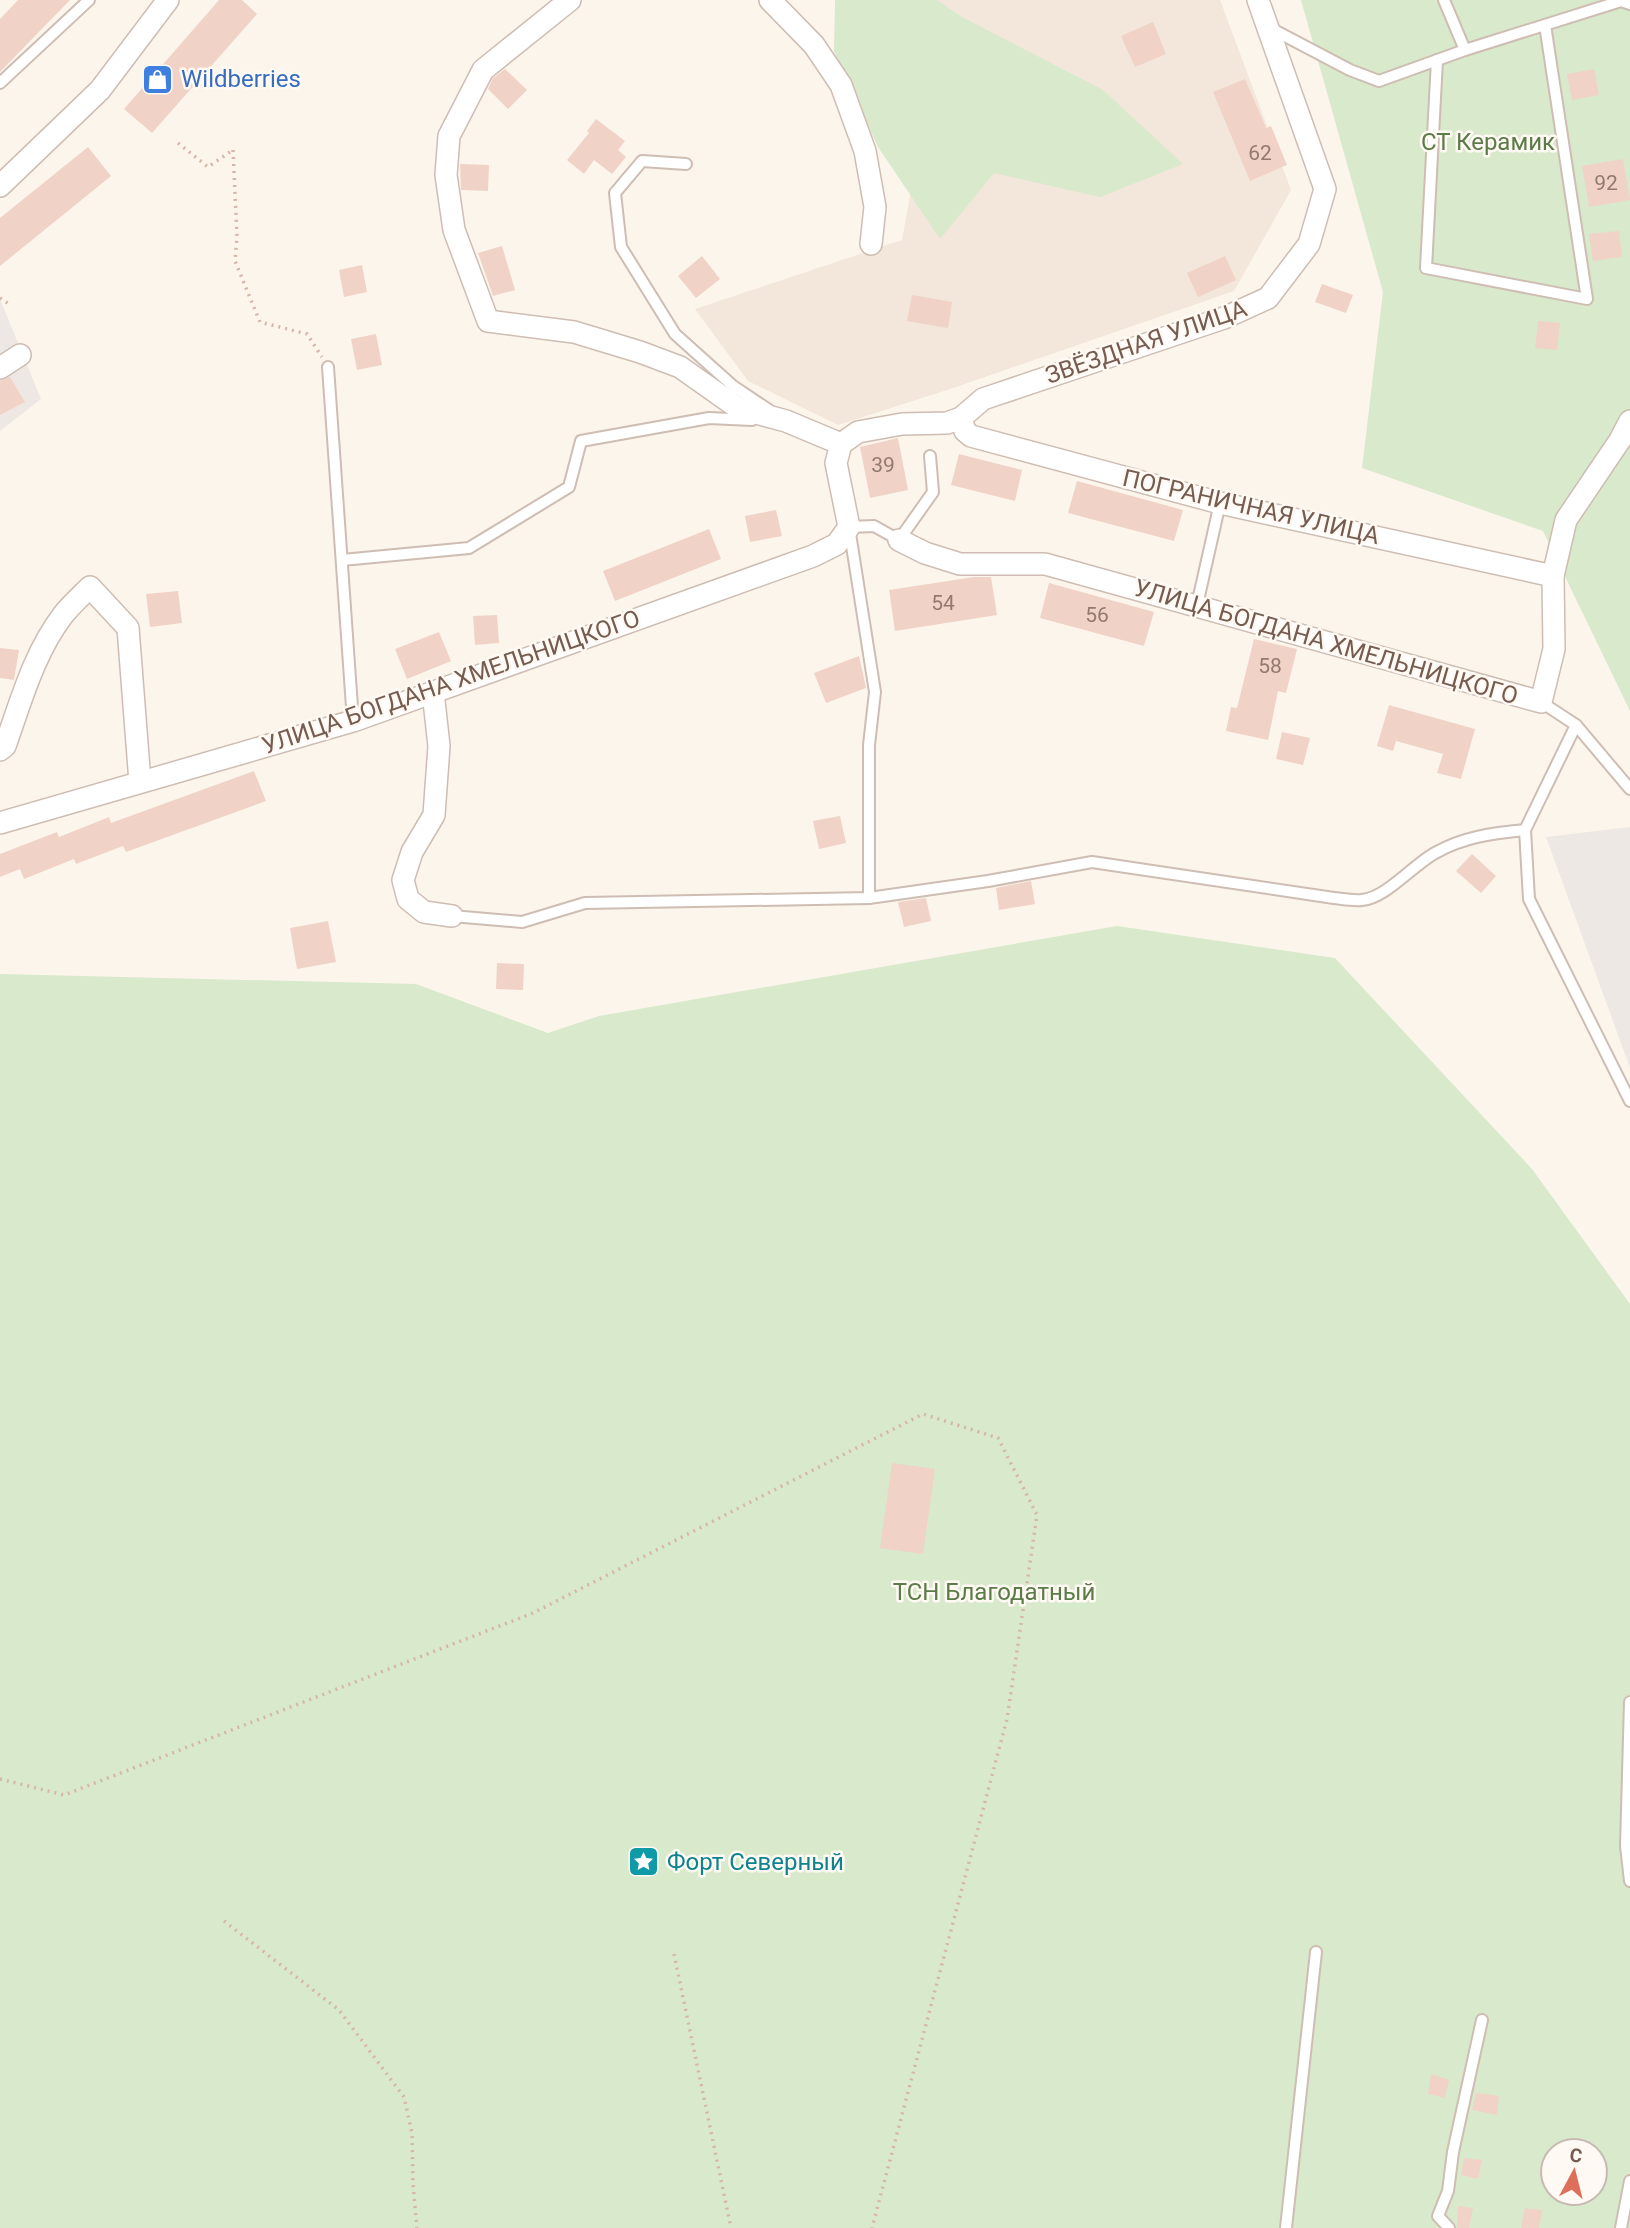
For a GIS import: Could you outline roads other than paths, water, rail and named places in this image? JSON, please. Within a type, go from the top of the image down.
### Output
[{"type":"street","points":[[0,186],[100,90],[168,0]]},
{"type":"street","points":[[569,0],[483,70],[449,136],[446,175],[454,230],[488,321],[574,332],[640,352],[680,367],[738,408],[786,421],[841,444]]},
{"type":"street","points":[[770,0],[814,45],[841,85],[864,151],[875,207],[871,244]]},
{"type":"street","name":"ЗВЁЗДНАЯ УЛИЦА","points":[[961,418],[983,399],[1224,318],[1268,298],[1309,244],[1325,189],[1258,0]]},
{"type":"street","points":[[0,368],[20,355]]},
{"type":"street","points":[[849,527],[836,463],[841,444],[858,432],[902,424],[947,423],[961,418]]},
{"type":"street","name":"ПОГРАНИЧНАЯ УЛИЦА","points":[[961,418],[965,431],[971,436],[1220,503],[1553,576]]},
{"type":"street","name":"УЛИЦА БОГДАНА ХМЕЛЬНИЦКОГО","points":[[899,540],[925,553],[960,564],[1045,564],[1541,702],[1554,649],[1553,576],[1566,520],[1630,421]]},
{"type":"street","name":"УЛИЦА БОГДАНА ХМЕЛЬНИЦКОГО","points":[[0,823],[353,721],[813,556],[837,544],[849,527]]},
{"type":"street","points":[[0,750],[5,746],[33,668],[45,645],[63,615],[90,587],[128,628],[141,782]]},
{"type":"street","points":[[433,692],[439,746],[434,815],[412,852],[403,880],[408,899],[424,912],[452,916]]},
{"type":"lane","points":[[0,83],[89,0]]},
{"type":"lane","points":[[1444,0],[1465,50]]},
{"type":"lane","points":[[1270,28],[1350,69],[1379,80],[1620,0],[1630,4]]},
{"type":"lane","points":[[1437,60],[1426,268],[1587,299],[1545,25]]},
{"type":"lane","points":[[686,164],[642,161],[615,193],[621,247],[675,334],[733,386],[786,421]]},
{"type":"lane","points":[[328,367],[353,721]]},
{"type":"lane","points":[[342,560],[469,548],[569,487],[581,441],[709,418],[786,421]]},
{"type":"lane","points":[[869,898],[869,745],[875,692],[849,527],[874,526],[899,540],[933,492],[930,456]]},
{"type":"lane","points":[[1197,605],[1220,503]]},
{"type":"lane","points":[[1541,702],[1576,725],[1630,789]]},
{"type":"lane","points":[[1576,725],[1525,830],[1529,899],[1630,1101]]},
{"type":"lane","points":[[452,916],[522,922],[584,903],[869,898],[988,881],[1092,862],[1362,900],[1381,894],[1397,879],[1435,853],[1476,836],[1525,830]]},
{"type":"lane","points":[[1630,1702],[1626,1846],[1630,1881]]},
{"type":"lane","points":[[1286,2228],[1316,1952]]},
{"type":"lane","points":[[1449,2228],[1438,2216],[1448,2191],[1453,2152],[1482,2020]]},
{"type":"lane","points":[[1621,2228],[1630,2181]]},
{"type":"place","name":"Wildberries","points":[[158,79]]},
{"type":"place","name":"Форт Северный","points":[[644,1862]]},
{"type":"park label","name":"СТ Керамик","points":[[1488,142]]},
{"type":"park label","name":"ТСН Благодатный","points":[[994,1592]]}]
